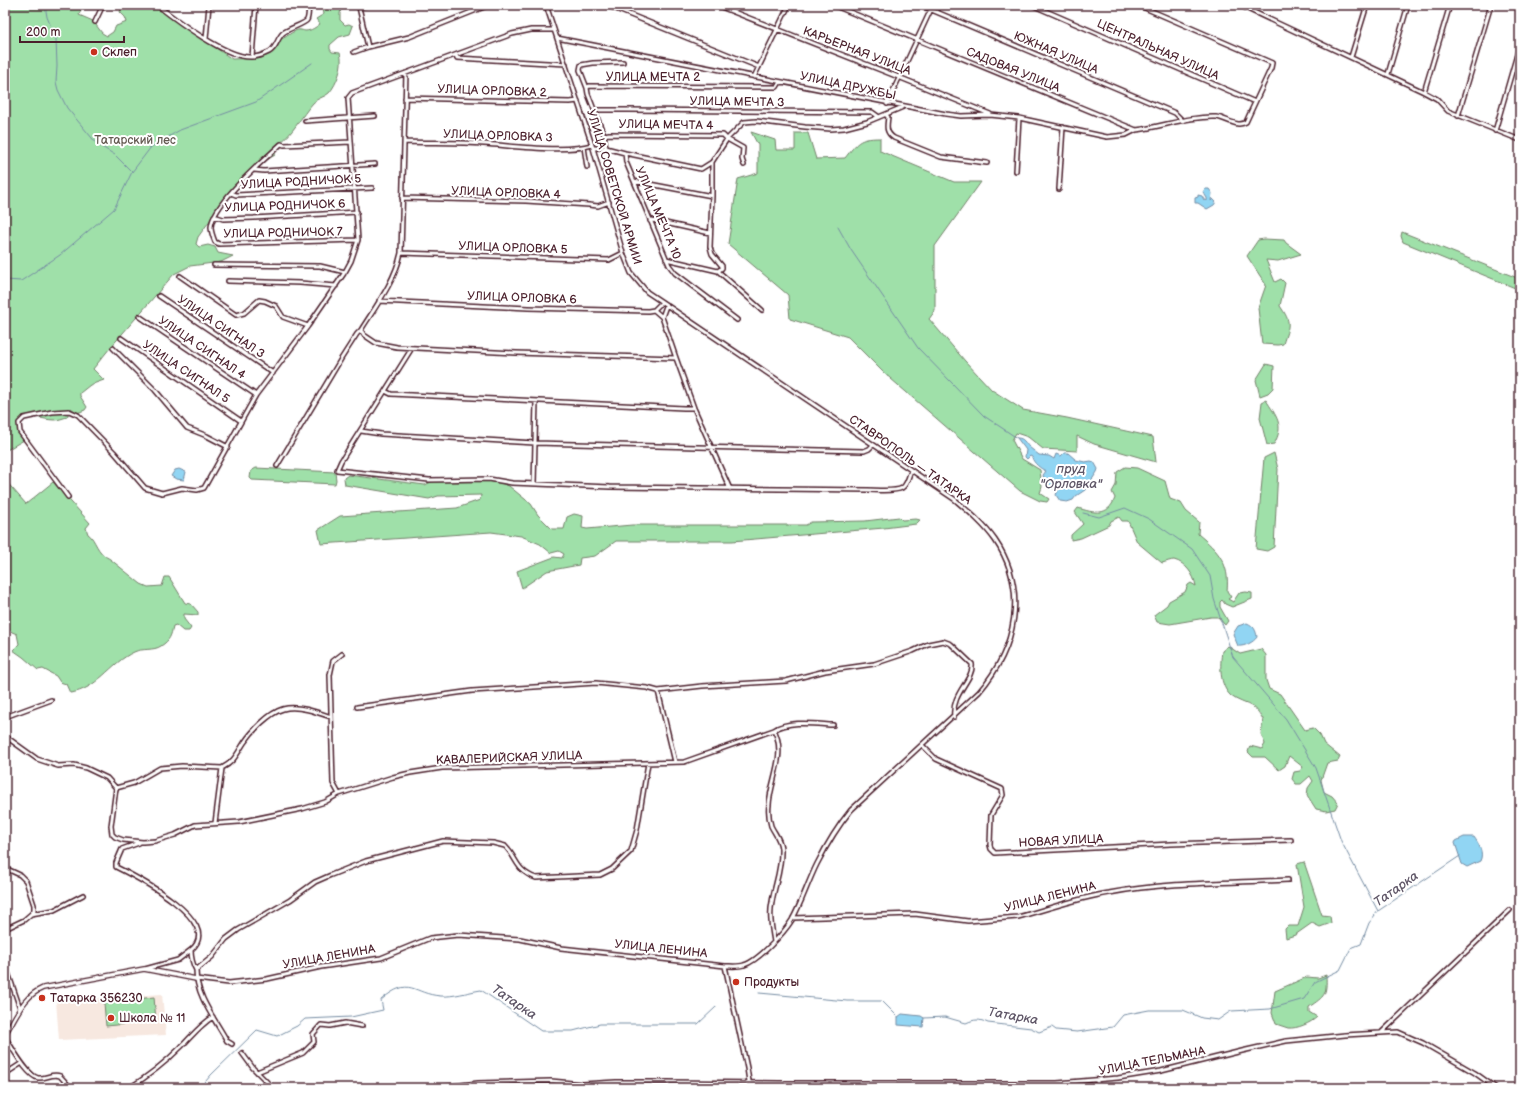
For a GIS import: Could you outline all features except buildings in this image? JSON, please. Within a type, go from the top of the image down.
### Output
[{"type":"street","points":[[95,22],[103,5]]},
{"type":"street","points":[[157,5],[182,24],[206,39],[241,56],[252,57],[269,52],[274,48],[281,35],[288,28],[305,22],[307,19],[309,5]]},
{"type":"street","points":[[206,39],[209,5]]},
{"type":"street","points":[[252,57],[256,5]]},
{"type":"street","points":[[367,5],[359,6],[368,47]]},
{"type":"street","points":[[354,52],[408,37],[489,5]]},
{"type":"street","name":"УЛИЦА СОВЕТСКОЙ АРМИИ","points":[[546,5],[592,146],[623,253],[631,273],[647,292],[666,306],[815,406]]},
{"type":"street","points":[[606,5],[759,67]]},
{"type":"street","name":"КАРЬЕРНАЯ УЛИЦА","points":[[716,5],[899,77],[990,115]]},
{"type":"street","points":[[754,77],[789,5]]},
{"type":"street","name":"САДОВАЯ УЛИЦА","points":[[833,5],[1136,130]]},
{"type":"street","name":"ЮЖНАЯ УЛИЦА","points":[[920,5],[1175,113],[1183,121]]},
{"type":"street","points":[[888,104],[933,5]]},
{"type":"street","name":"ЦЕНТРАЛЬНАЯ УЛИЦА","points":[[1032,5],[1255,102]]},
{"type":"street","points":[[1136,130],[1183,121],[1216,117],[1242,124],[1246,122],[1272,63],[1138,5]]},
{"type":"street","points":[[1242,5],[1424,92],[1437,99],[1448,112],[1520,140]]},
{"type":"street","points":[[1351,57],[1367,5]]},
{"type":"street","points":[[1388,74],[1408,5]]},
{"type":"street","points":[[1424,92],[1450,5]]},
{"type":"street","points":[[1458,116],[1491,5]]},
{"type":"street","points":[[68,497],[20,432],[19,423],[24,418],[52,412],[72,412],[78,415],[114,452],[145,488],[162,493],[182,488],[197,490],[204,488],[228,448],[256,395],[308,326],[336,286],[351,261],[358,240],[348,98],[352,93],[512,34],[530,30],[554,30]]},
{"type":"street","name":"УЛИЦА ДРУЖБЫ","points":[[557,38],[888,104],[953,115],[990,115],[1019,118],[1107,137],[1126,135],[1136,130]]},
{"type":"street","points":[[1495,131],[1520,44]]},
{"type":"street","points":[[456,54],[457,58],[566,64]]},
{"type":"street","points":[[606,148],[604,135],[580,70],[581,65],[623,62]]},
{"type":"street","points":[[277,466],[341,359],[361,330],[396,272],[401,253],[406,73]]},
{"type":"street","name":"УЛИЦА МЕЧТА 2","points":[[587,88],[592,86],[777,87],[780,82]]},
{"type":"street","name":"УЛИЦА ОРЛОВКА 2","points":[[405,98],[578,101]]},
{"type":"street","name":"УЛИЦА МЕЧТА 4","points":[[727,139],[744,122],[756,121],[831,129],[856,126],[904,107]]},
{"type":"street","name":"УЛИЦА МЕЧТА 3","points":[[594,111],[872,112],[879,117]]},
{"type":"street","points":[[886,115],[888,117],[887,130],[894,138],[941,157],[987,163]]},
{"type":"street","points":[[305,121],[375,116]]},
{"type":"street","points":[[1016,172],[1019,118]]},
{"type":"street","points":[[1059,189],[1063,127]]},
{"type":"street","name":"УЛИЦА МЕЧТА 4","points":[[604,135],[723,135],[743,148],[742,159],[744,165]]},
{"type":"street","points":[[718,271],[722,268],[722,266],[710,251],[712,162],[727,139]]},
{"type":"street","name":"УЛИЦА РОДНИЧОК 7","points":[[351,142],[281,144],[231,193],[214,216],[211,227],[215,242],[219,244],[358,240]]},
{"type":"street","name":"УЛИЦА ОРЛОВКА 3","points":[[404,142],[546,148],[592,146],[701,169],[712,162]]},
{"type":"street","points":[[584,147],[586,167]]},
{"type":"street","name":"УЛИЦА МЕЧТА 10","points":[[625,153],[634,181],[650,221],[666,259],[675,273],[737,320]]},
{"type":"street","points":[[254,170],[264,171],[376,164]]},
{"type":"street","points":[[634,181],[712,196]]},
{"type":"street","name":"УЛИЦА РОДНИЧОК 5","points":[[231,193],[236,195],[372,188]]},
{"type":"street","name":"УЛИЦА ОРЛОВКА 4","points":[[402,198],[526,201],[593,206],[608,202]]},
{"type":"street","name":"УЛИЦА РОДНИЧОК 6","points":[[214,216],[223,219],[357,212]]},
{"type":"street","points":[[650,221],[667,222],[710,233]]},
{"type":"street","name":"УЛИЦА ОРЛОВКА 5","points":[[401,253],[609,260],[623,253]]},
{"type":"street","points":[[666,259],[718,271],[762,310]]},
{"type":"street","points":[[214,265],[320,266],[345,272]]},
{"type":"street","points":[[180,276],[236,315],[244,313],[259,300],[273,304],[283,317],[308,326]]},
{"type":"street","points":[[228,281],[300,283],[336,286]]},
{"type":"street","name":"УЛИЦА СИГНАЛ 3","points":[[159,296],[273,372]]},
{"type":"street","name":"УЛИЦА ОРЛОВКА 6","points":[[379,301],[648,312],[654,310]]},
{"type":"street","points":[[662,302],[654,310],[662,317],[694,408],[730,489]]},
{"type":"street","points":[[662,317],[666,306]]},
{"type":"street","name":"УЛИЦА СИГНАЛ 4","points":[[138,316],[256,395]]},
{"type":"street","points":[[361,330],[364,335],[376,343],[412,348],[676,358]]},
{"type":"street","name":"УЛИЦА СИГНАЛ 5","points":[[121,338],[241,421]]},
{"type":"street","points":[[113,348],[155,390],[187,428],[207,436],[228,448]]},
{"type":"street","points":[[412,348],[341,461],[337,470],[429,480],[489,479],[512,483],[610,487],[860,490],[902,488],[907,482],[911,470]]},
{"type":"street","points":[[384,392],[391,394],[694,408]]},
{"type":"street","points":[[534,484],[536,401]]},
{"type":"street","name":"СТАВРОПОЛЬ — ТАТАРКА","points":[[815,406],[954,499],[978,520],[995,539],[1009,565],[1015,603],[1014,621],[1003,658],[989,681],[979,692],[954,717],[922,745]]},
{"type":"street","points":[[361,431],[381,434],[535,443],[864,451],[870,449],[872,445]]},
{"type":"street","points":[[357,707],[472,691],[596,683],[647,688],[658,691],[702,686],[759,684],[786,681],[825,671],[874,664],[913,651],[928,644],[946,642],[972,664],[972,670],[956,698],[953,710],[954,717]]},
{"type":"street","points":[[339,794],[333,783],[330,675],[333,661],[342,654]]},
{"type":"street","points":[[658,691],[675,762]]},
{"type":"street","points":[[5,717],[51,700]]},
{"type":"street","points":[[5,736],[37,758],[58,766],[74,765],[86,768],[107,778],[116,788],[134,783],[160,768],[182,766],[222,768],[236,759],[250,733],[276,713],[284,709],[310,710],[331,717]]},
{"type":"street","name":"КАВАЛЕРИЙСКАЯ УЛИЦА","points":[[116,788],[111,826],[114,837],[123,840],[143,842],[155,841],[195,825],[239,822],[302,809],[324,802],[339,794],[410,773],[442,768],[675,762],[692,760],[774,730],[783,725],[833,725]]},
{"type":"street","points":[[774,730],[778,742],[778,762],[768,811],[771,826],[778,837],[781,847],[781,863],[772,902],[771,915],[774,942]]},
{"type":"street","name":"НОВАЯ УЛИЦА","points":[[922,745],[936,759],[1002,789],[1004,795],[991,815],[990,846],[995,853],[1171,844],[1291,840]]},
{"type":"street","name":"УЛИЦА ЛЕНИНА","points":[[5,1036],[20,1008],[34,992],[44,988],[144,969],[196,979],[229,983],[267,979],[321,967],[381,958],[430,938],[458,935],[520,939],[561,948],[725,966],[745,965],[774,942],[785,930],[793,918],[817,863],[831,838],[845,818],[922,745]]},
{"type":"street","points":[[196,970],[212,957],[226,939],[238,930],[290,900],[314,882],[366,861],[443,840],[504,846],[522,871],[536,878],[594,876],[606,873],[631,851],[648,763]]},
{"type":"street","points":[[215,823],[222,768]]},
{"type":"street","points":[[143,842],[122,849],[116,867],[142,880],[180,907],[195,922],[199,935],[198,944],[178,960],[144,969]]},
{"type":"street","points":[[5,868],[20,875],[26,881],[34,905],[34,910],[24,920],[5,929]]},
{"type":"street","name":"УЛИЦА ЛЕНИНА","points":[[793,918],[915,914],[968,921],[1003,919],[1018,917],[1108,893],[1187,883],[1206,884],[1288,880]]},
{"type":"street","points":[[31,914],[54,910],[83,894]]},
{"type":"street","points":[[1382,1032],[1510,910]]},
{"type":"street","points":[[191,950],[192,960],[196,970],[196,979],[203,999],[226,1041],[232,1044]]},
{"type":"street","points":[[5,964],[20,1008]]},
{"type":"street","points":[[725,966],[750,1088]]},
{"type":"street","points":[[129,1088],[144,1079],[180,1048],[205,1022],[213,1017]]},
{"type":"street","points":[[257,1072],[303,1052],[314,1042],[313,1034],[321,1025],[330,1026],[345,1023],[362,1026]]},
{"type":"street","name":"УЛИЦА ТЕЛЬМАНА","points":[[435,1088],[478,1083],[551,1081],[583,1084],[616,1082],[1057,1083],[1097,1080],[1161,1071],[1242,1050],[1286,1042],[1321,1037],[1398,1032],[1423,1043],[1475,1073],[1496,1088]]},
{"type":"street","points":[[5,1036],[30,1074],[35,1077],[44,1078],[57,1075],[63,1078],[71,1088]]},
{"type":"street","points":[[242,1053],[257,1072],[273,1088]]},
{"type":"street","points":[[5,1074],[22,1062]]},
{"type":"street","points":[[1097,1080],[1098,1088]]},
{"type":"street","points":[[1002,1083],[1003,1088]]},
{"type":"shaded area","name":"Школа № 11","points":[[162,994],[166,1035],[59,1040],[56,1001]]},
{"type":"green space","name":"Татарский лес","points":[[5,5],[83,5],[79,15],[93,21],[102,33],[107,36],[113,32],[116,26],[127,22],[125,17],[120,12],[122,5],[154,5],[232,59],[262,58],[275,49],[281,39],[296,30],[307,31],[315,28],[320,24],[316,19],[324,14],[322,5],[339,5],[341,8],[340,20],[345,25],[349,24],[353,26],[350,34],[339,37],[330,45],[332,52],[340,53],[341,58],[339,74],[332,89],[329,93],[313,103],[288,136],[277,145],[275,155],[255,167],[227,194],[198,237],[196,244],[199,247],[208,245],[215,247],[218,253],[233,256],[221,262],[190,266],[174,274],[93,369],[104,380],[90,385],[80,393],[80,396],[87,407],[85,410],[77,413],[71,408],[67,417],[58,420],[28,417],[19,420],[19,430],[24,440],[5,451]]},
{"type":"green space","points":[[751,132],[775,140],[776,150],[795,150],[795,133],[808,133],[816,159],[845,158],[862,140],[880,138],[880,151],[954,182],[981,182],[935,246],[935,311],[929,319],[992,390],[1023,410],[1153,437],[1156,462],[1094,444],[1077,436],[1077,451],[1043,449],[1028,437],[1016,433],[1012,440],[1022,459],[1040,470],[1042,487],[1040,493],[1049,499],[1047,502],[1040,501],[1020,491],[883,372],[848,337],[790,319],[788,295],[728,244],[738,179],[758,173],[758,145]]},
{"type":"green space","points":[[1402,232],[1520,279],[1520,290],[1403,242],[1401,236]]},
{"type":"green space","points":[[1258,240],[1284,240],[1301,254],[1278,261],[1266,260],[1275,282],[1281,279],[1285,283],[1280,306],[1288,320],[1288,328],[1283,344],[1278,345],[1262,344],[1258,308],[1266,285],[1247,256]]},
{"type":"green space","points":[[1266,364],[1274,366],[1273,388],[1268,393],[1260,396],[1256,380]]},
{"type":"green space","points":[[1266,400],[1276,416],[1279,426],[1279,431],[1274,444],[1267,445],[1260,418],[1262,402]]},
{"type":"green space","points":[[1274,453],[1278,469],[1274,547],[1267,551],[1256,549],[1264,458]]},
{"type":"green space","points":[[1125,467],[1137,468],[1165,481],[1170,499],[1181,503],[1186,511],[1199,522],[1198,534],[1217,552],[1224,565],[1227,573],[1227,591],[1231,597],[1228,599],[1233,602],[1239,593],[1252,593],[1252,599],[1232,607],[1225,604],[1222,600],[1220,602],[1220,607],[1228,621],[1225,625],[1218,617],[1170,624],[1157,622],[1154,615],[1167,605],[1169,601],[1185,592],[1188,585],[1191,583],[1196,586],[1195,582],[1189,570],[1182,564],[1174,560],[1162,563],[1137,542],[1128,521],[1122,521],[1119,517],[1111,521],[1109,525],[1081,538],[1071,540],[1071,535],[1083,524],[1075,512],[1078,508],[1100,512],[1109,508],[1115,498],[1112,492],[1116,485],[1117,472]]},
{"type":"green space","points":[[256,468],[335,472],[336,480],[335,484],[252,480],[250,478],[251,471]]},
{"type":"green space","points":[[348,475],[425,485],[433,481],[475,480],[498,482],[509,486],[531,504],[538,515],[552,529],[564,529],[567,517],[574,514],[583,516],[582,528],[587,529],[632,525],[806,525],[811,522],[865,521],[899,517],[902,520],[920,520],[916,524],[884,528],[732,541],[616,541],[595,556],[580,558],[579,565],[547,571],[522,588],[517,571],[554,557],[562,558],[564,554],[559,551],[551,553],[540,544],[521,536],[491,532],[321,544],[318,530],[340,516],[457,508],[480,500],[481,495],[438,496],[429,499],[345,485],[344,478]]},
{"type":"green space","points":[[5,480],[26,504],[53,482],[90,523],[86,528],[88,534],[105,556],[141,584],[148,587],[162,586],[165,577],[169,577],[185,603],[191,604],[198,612],[198,615],[184,614],[184,619],[191,628],[189,631],[183,631],[176,625],[173,626],[170,638],[158,648],[134,652],[125,657],[96,682],[80,691],[70,693],[66,684],[60,682],[56,676],[43,669],[38,670],[13,650],[19,644],[17,634],[12,632],[5,625],[5,610],[8,606],[5,600]]},
{"type":"green space","points":[[1228,646],[1240,654],[1261,649],[1266,655],[1266,680],[1269,689],[1280,694],[1305,730],[1313,728],[1320,735],[1324,744],[1340,757],[1338,761],[1327,763],[1321,780],[1324,792],[1332,796],[1338,803],[1335,809],[1326,811],[1316,809],[1307,795],[1308,788],[1313,781],[1310,776],[1301,784],[1296,784],[1292,779],[1294,772],[1300,771],[1303,767],[1289,756],[1285,766],[1279,770],[1265,757],[1253,757],[1248,752],[1250,746],[1262,749],[1265,744],[1261,734],[1263,719],[1254,708],[1231,696],[1224,686],[1221,675],[1221,657],[1222,651]]},
{"type":"green space","points":[[1304,862],[1322,915],[1330,916],[1331,923],[1320,927],[1312,923],[1295,935],[1286,938],[1285,929],[1288,926],[1298,926],[1304,907],[1297,864]]},
{"type":"green space","points":[[1326,975],[1326,987],[1324,994],[1319,1000],[1309,1007],[1309,1012],[1317,1017],[1300,1027],[1295,1028],[1288,1028],[1276,1024],[1272,1013],[1275,991],[1307,977],[1318,978]]},
{"type":"green space","points":[[154,997],[156,1021],[106,1026],[104,1003]]},
{"type":"water","points":[[1205,189],[1209,189],[1212,193],[1211,201],[1213,199],[1216,202],[1207,209],[1198,203],[1195,203],[1195,198],[1198,197],[1198,195],[1202,196],[1204,200],[1207,201],[1207,198],[1203,192]]},
{"type":"water","name":"пруд \"Орловка\"","points":[[1017,438],[1023,440],[1039,455],[1049,456],[1054,459],[1056,454],[1061,456],[1064,453],[1068,453],[1076,460],[1094,462],[1098,469],[1097,472],[1085,490],[1073,500],[1067,502],[1060,501],[1056,495],[1058,490],[1051,488],[1047,482],[1045,483],[1043,475],[1046,471],[1038,466],[1032,457],[1030,456],[1027,459],[1025,457],[1026,450]]},
{"type":"water","points":[[179,469],[186,472],[184,480],[176,479],[171,476],[175,470]]},
{"type":"water","points":[[1247,623],[1254,628],[1257,637],[1249,644],[1238,646],[1233,634],[1238,626]]},
{"type":"water","points":[[1464,837],[1474,837],[1481,852],[1480,861],[1467,867],[1462,864],[1455,843]]},
{"type":"water","points":[[902,1014],[921,1016],[924,1018],[923,1027],[898,1025],[898,1017]]},
{"type":"waterway","points":[[5,280],[21,281],[60,255],[114,209],[132,172],[115,155],[97,144],[67,108],[58,90],[56,82],[56,39],[47,17],[45,5]]},
{"type":"waterway","points":[[132,172],[151,147],[180,130],[256,102],[312,63]]},
{"type":"waterway","points":[[838,227],[851,250],[918,348],[984,416],[1017,438]]},
{"type":"waterway","points":[[1083,513],[1099,517],[1125,508],[1149,519],[1192,549],[1210,576],[1214,599],[1233,657],[1286,719],[1316,768],[1341,841],[1378,911]]},
{"type":"waterway","name":"Татарка","points":[[924,1018],[945,1017],[966,1023],[979,1020],[988,1023],[1031,1028],[1039,1032],[1052,1027],[1056,1030],[1077,1032],[1113,1027],[1123,1015],[1149,1010],[1183,1010],[1202,1018],[1218,1020],[1231,1011],[1270,1009],[1304,999],[1315,982],[1340,970],[1351,948],[1361,944],[1369,923],[1378,911],[1460,856]]},
{"type":"waterway","name":"Татарка","points":[[200,1088],[211,1075],[257,1030],[277,1036],[297,1026],[305,1019],[351,1017],[383,1010],[381,1000],[391,993],[406,987],[431,995],[441,996],[456,995],[481,990],[541,1031],[573,1031],[600,1024],[698,1024],[716,1007]]},
{"type":"waterway","name":"Татарка","points":[[759,993],[847,1001],[882,1001],[898,1017]]},
{"type":"place","name":"Склеп","points":[[94,52]]},
{"type":"place","name":"Продукты","points":[[736,982]]},
{"type":"place","name":"Татарка 356230","points":[[42,998]]},
{"type":"place","name":"Школа № 11","points":[[111,1018]]}]
